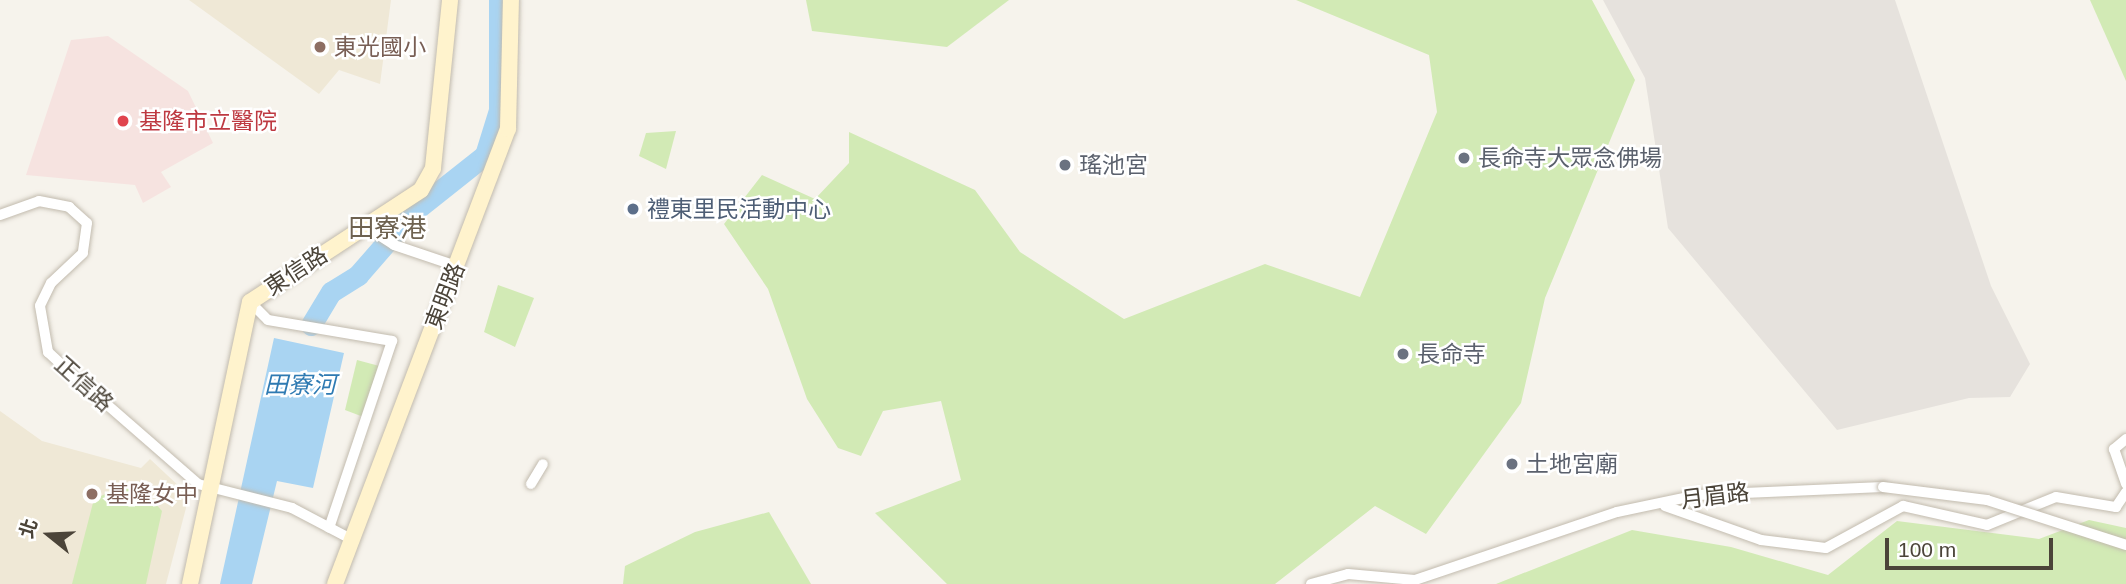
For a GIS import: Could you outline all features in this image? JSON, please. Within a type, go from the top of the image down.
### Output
[{"type":"main road","name":"東信路","points":[[190,584],[250,302],[299,265],[373,233],[413,199],[433,168],[450,0]]},
{"type":"main road","name":"東明路","points":[[335,584],[508,129],[511,0]]},
{"type":"street","name":"正信路","points":[[0,215],[39,201],[80,213],[89,241],[51,283],[40,306],[48,352],[198,484],[212,489]]},
{"type":"street","points":[[373,233],[394,245],[456,267]]},
{"type":"street","points":[[250,302],[268,320],[392,341],[329,528]]},
{"type":"street","points":[[2126,439],[2114,449],[2126,484]]},
{"type":"street","points":[[531,484],[543,464]]},
{"type":"street","name":"月眉路","points":[[1311,584],[1348,574],[1415,580],[1648,505],[1772,489],[1884,487],[1987,500],[2126,545]]},
{"type":"street","points":[[212,489],[277,503],[353,540]]},
{"type":"street","points":[[1648,505],[1679,507],[1760,540],[1826,548],[1903,506],[1987,525],[2056,498],[2116,507],[2126,492]]},
{"type":"shaded area","name":"東光國小","points":[[189,0],[391,0],[380,84],[339,70],[319,94]]},
{"type":"shaded area","points":[[1603,0],[1895,0],[1991,286],[2030,364],[2010,397],[1969,398],[1837,430],[1668,228],[1645,78]]},
{"type":"shaded area","name":"基隆市立醫院","points":[[108,36],[188,91],[213,143],[161,172],[171,187],[143,203],[135,185],[26,175],[71,40]]},
{"type":"shaded area","name":"基隆女中","points":[[0,411],[42,441],[141,468],[150,459],[182,489],[186,508],[166,584],[0,584]]},
{"type":"green space","points":[[806,0],[1009,0],[947,47],[812,31]]},
{"type":"green space","points":[[1296,0],[1592,0],[1635,80],[1545,298],[1521,403],[1426,534],[1375,506],[1275,584],[947,584],[875,513],[961,480],[941,401],[883,411],[861,456],[838,448],[807,399],[768,289],[724,224],[762,175],[815,199],[849,163],[849,132],[975,190],[1020,252],[1124,319],[1265,264],[1360,297],[1437,112],[1429,55]]},
{"type":"green space","points":[[2090,0],[2126,0],[2126,81]]},
{"type":"green space","points":[[676,131],[666,169],[639,156],[646,133]]},
{"type":"green space","points":[[498,285],[534,298],[515,347],[484,332]]},
{"type":"green space","points":[[357,360],[383,367],[366,418],[345,410]]},
{"type":"green space","points":[[126,485],[143,489],[162,511],[146,584],[72,584],[94,499]]},
{"type":"green space","points":[[769,512],[811,584],[623,584],[625,566],[695,532]]},
{"type":"green space","points":[[2089,520],[2126,528],[2126,584],[1496,584],[1632,530],[1731,547],[1828,575],[1897,521],[2039,539]]},
{"type":"water","name":"田寮河","points":[[274,338],[344,353],[313,488],[277,481],[252,584],[220,584]]},
{"type":"waterway","name":"田寮河","points":[[311,325],[331,292],[358,275],[413,212],[485,155],[499,110],[499,0]]},
{"type":"place","name":"東光國小","points":[[320,47]]},
{"type":"place","name":"基隆市立醫院","points":[[123,121]]},
{"type":"place","name":"長命寺大眾念佛場","points":[[1464,158]]},
{"type":"place","name":"瑤池宮","points":[[1065,165]]},
{"type":"place","name":"禮東里民活動中心","points":[[633,209]]},
{"type":"place","name":"長命寺","points":[[1403,354]]},
{"type":"place","name":"土地宮廟","points":[[1512,464]]},
{"type":"place","name":"基隆女中","points":[[92,494]]},
{"type":"district","name":"田寮港","points":[[387,229]]}]
